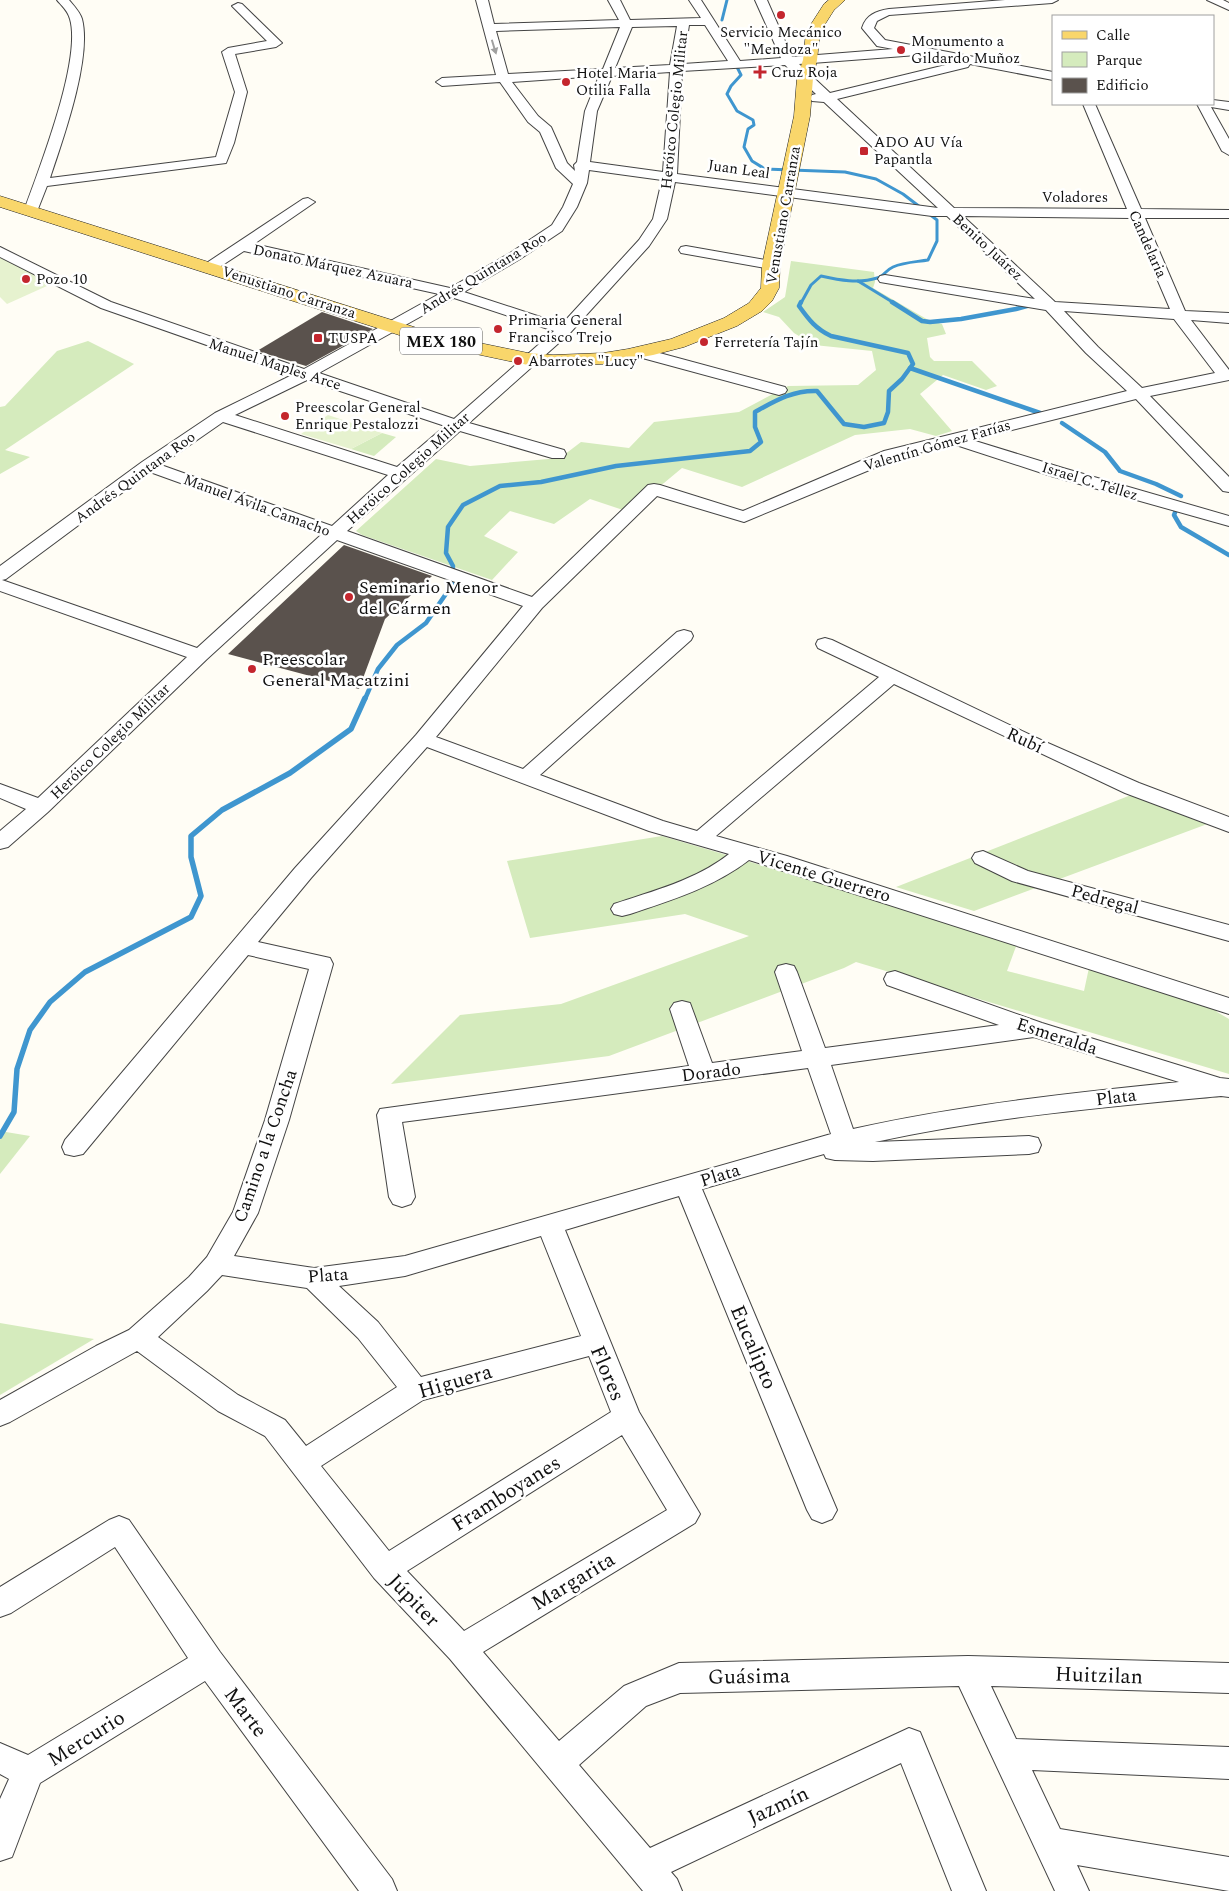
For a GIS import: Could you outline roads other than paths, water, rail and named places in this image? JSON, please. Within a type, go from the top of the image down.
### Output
[{"type":"main road","name":"Venustiano Carranza","points":[[0,201],[431,339],[530,359],[586,360],[641,353],[682,343],[740,318],[758,305],[770,290],[771,265],[802,116],[802,99],[810,60],[813,32],[829,7],[838,0]]},
{"type":"street","points":[[31,211],[42,183],[74,74],[78,36],[77,20],[63,0]]},
{"type":"street","points":[[482,0],[503,78],[533,119],[546,130],[560,165],[580,183]]},
{"type":"street","points":[[614,0],[627,25]]},
{"type":"street","points":[[695,0],[736,64]]},
{"type":"street","name":"Benito Juárez","points":[[761,0],[788,61],[1051,306],[1092,350],[1139,393],[1229,488]]},
{"type":"street","points":[[1212,0],[1229,7]]},
{"type":"street","points":[[888,54],[868,28],[873,18],[880,14],[1035,1],[1053,6]]},
{"type":"street","points":[[42,183],[221,160],[228,143],[241,92],[228,52],[276,43],[238,6]]},
{"type":"street","points":[[488,28],[709,21]]},
{"type":"street","name":"Heróico Colegio Militar","points":[[0,842],[41,807],[200,655],[400,473],[565,330],[644,243],[660,219],[670,175],[676,67],[684,22]]},
{"type":"street","name":"Andrés Quintana Roo","points":[[0,575],[148,466],[221,416],[306,374],[454,293],[557,228],[570,207],[580,183],[591,111],[627,25]]},
{"type":"street","points":[[881,43],[1052,76]]},
{"type":"street","points":[[442,82],[810,60],[917,51]]},
{"type":"street","points":[[802,99],[827,98],[973,62]]},
{"type":"street","points":[[1214,104],[1229,106]]},
{"type":"street","name":"Candelaria","points":[[1089,105],[1134,213],[1180,316],[1227,375]]},
{"type":"street","points":[[1204,105],[1229,151]]},
{"type":"street","name":"Juan Leal","points":[[582,165],[670,175],[789,178],[904,208],[932,212],[951,212]]},
{"type":"street","points":[[210,267],[308,202]]},
{"type":"street","name":"Voladores","points":[[951,212],[1229,214]]},
{"type":"street","name":"Donato Márquez Azuara","points":[[243,246],[454,293],[565,330]]},
{"type":"street","points":[[686,250],[771,265]]},
{"type":"street","name":"Manuel Maples Arce","points":[[0,251],[106,305],[162,326],[457,425],[558,454]]},
{"type":"street","points":[[885,279],[1051,306],[1229,318]]},
{"type":"street","points":[[641,353],[779,390]]},
{"type":"street","name":"Valentín Gómez Farías","points":[[535,604],[654,489],[744,517],[890,455],[952,438],[1139,393],[1227,375]]},
{"type":"street","points":[[221,416],[400,473]]},
{"type":"street","name":"Israel C. Téllez","points":[[952,438],[1066,475],[1229,521]]},
{"type":"street","name":"Manuel Ávila Camacho","points":[[148,466],[334,534],[535,604]]},
{"type":"street","points":[[0,584],[200,655]]},
{"type":"street","points":[[74,1147],[303,873],[423,739],[535,604]]},
{"type":"street","points":[[527,776],[684,636]]},
{"type":"street","name":"Rubí","points":[[825,644],[1034,744],[1132,788],[1229,825]]},
{"type":"street","points":[[700,839],[892,676]]},
{"type":"street","name":"Vicente Guerrero","points":[[423,739],[527,776],[656,826],[745,852],[1229,1006]]},
{"type":"street","points":[[0,790],[41,807]]},
{"type":"street","points":[[622,909],[689,886],[731,864],[745,852]]},
{"type":"street","name":"Pedregal","points":[[983,858],[1020,876],[1229,933]]},
{"type":"street","name":"Camino a la Concha","points":[[0,1414],[106,1354],[139,1338],[198,1284],[216,1264],[244,1212],[277,1120],[322,964],[242,946]]},
{"type":"street","points":[[786,972],[845,1140]]},
{"type":"street","name":"Esmeralda","points":[[895,979],[1034,1029],[1225,1087]]},
{"type":"street","points":[[682,1009],[703,1072]]},
{"type":"street","name":"Dorado","points":[[402,1197],[389,1116],[703,1072],[817,1060],[1034,1029]]},
{"type":"street","name":"Plata","points":[[216,1264],[314,1279],[405,1266],[549,1223],[845,1140],[1000,1111],[1225,1087]]},
{"type":"street","points":[[804,1150],[873,1152],[1029,1145]]},
{"type":"street","name":"Eucalipto","points":[[686,1185],[822,1510]]},
{"type":"street","name":"Flores","points":[[549,1223],[627,1417],[685,1514]]},
{"type":"street","points":[[314,1279],[368,1330],[416,1390]]},
{"type":"street","name":"Júpiter","points":[[139,1338],[228,1403],[275,1428],[385,1569],[461,1649],[656,1879]]},
{"type":"street","name":"Higuera","points":[[302,1463],[416,1390],[596,1343]]},
{"type":"street","name":"Framboyanes","points":[[385,1569],[627,1417]]},
{"type":"street","name":"Margarita","points":[[461,1649],[685,1514]]},
{"type":"street","name":"Marte","points":[[0,1603],[119,1528],[209,1662],[380,1891]]},
{"type":"street","name":"Mercurio","points":[[0,1846],[16,1800],[30,1772],[209,1662]]},
{"type":"street","points":[[968,1671],[1072,1891]]},
{"type":"street","name":"Guásima","points":[[558,1763],[635,1696],[679,1678],[968,1671]]},
{"type":"street","name":"Huitzilan","points":[[968,1671],[1229,1678]]},
{"type":"street","name":"Jazmín","points":[[656,1879],[910,1743],[969,1891]]},
{"type":"street","points":[[1008,1754],[1229,1763]]},
{"type":"street","points":[[0,1758],[30,1772]]},
{"type":"street","points":[[1050,1844],[1229,1874]]},
{"type":"waterway","points":[[722,20],[727,0]]},
{"type":"waterway","points":[[737,67],[741,75],[731,86],[727,94],[737,111],[753,120],[754,125],[748,129],[744,147],[752,161],[765,169],[845,172],[876,179],[903,194],[937,220],[937,241],[928,260],[897,265],[879,277],[858,281]]},
{"type":"waterway","points":[[801,303],[811,285],[821,276],[858,281]]},
{"type":"waterway","points":[[858,281],[894,303]]},
{"type":"waterway","points":[[801,302],[799,306],[821,330],[831,336],[908,353],[913,364],[910,368]]},
{"type":"waterway","points":[[892,302],[922,321],[930,322],[961,319],[1034,304]]},
{"type":"waterway","points":[[365,699],[378,669],[397,645],[426,623],[452,585],[453,566],[446,553],[448,527],[463,505],[500,486],[541,482],[616,466],[750,451],[761,442],[755,427],[755,412],[784,397],[800,392],[817,391],[844,424],[864,427],[884,423],[888,412],[889,391],[910,368]]},
{"type":"waterway","points":[[910,368],[1040,413]]},
{"type":"waterway","points":[[1062,423],[1105,452],[1120,471],[1156,484],[1181,496]]},
{"type":"waterway","points":[[1176,510],[1174,515],[1181,527],[1229,555]]},
{"type":"waterway","points":[[0,1136],[14,1112],[17,1069],[30,1030],[50,1002],[85,972],[191,917],[201,896],[191,857],[191,836],[222,810],[290,773],[351,729],[365,698]]},
{"type":"place","name":"Servicio Mecánico \"Mendoza\"","points":[[781,15]]},
{"type":"place","name":"Monumento a Gildardo Muñoz","points":[[901,50]]},
{"type":"place","name":"Cruz Roja","points":[[760,72]]},
{"type":"place","name":"Hotel Maria Otilia Falla","points":[[566,82]]},
{"type":"place","name":"ADO AU Vía Papantla","points":[[864,151]]},
{"type":"place","name":"Pozo 10","points":[[26,279]]},
{"type":"place","name":"Primaria General Francisco Trejo","points":[[498,329]]},
{"type":"place","name":"TUSPA","points":[[318,338]]},
{"type":"place","name":"Ferretería Tajín","points":[[704,342]]},
{"type":"place","name":"Abarrotes \"Lucy\"","points":[[518,361]]},
{"type":"place","name":"Preescolar General Enrique Pestalozzi","points":[[285,416]]},
{"type":"place","name":"Seminario Menor del Cármen","points":[[349,597]]},
{"type":"place","name":"Preescolar General Macatzini","points":[[252,669]]}]
